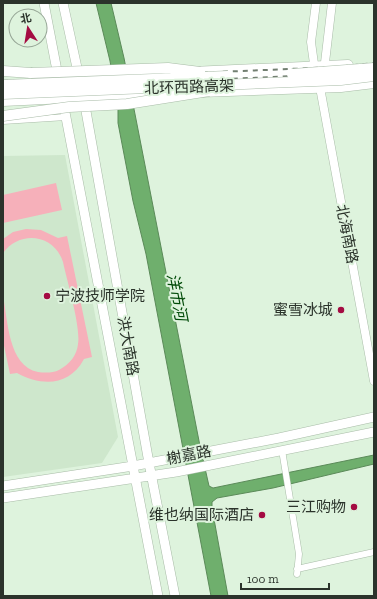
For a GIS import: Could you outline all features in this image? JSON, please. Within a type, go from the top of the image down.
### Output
[{"type":"main road","name":"洪大南路","points":[[44,3],[58,78],[66,107],[158,596]]},
{"type":"main road","name":"洪大南路","points":[[63,3],[84,98],[151,476],[175,596]]},
{"type":"main road","points":[[3,80],[313,67],[374,63]]},
{"type":"main road","points":[[3,75],[168,68],[228,76]]},
{"type":"main road","name":"北环西路高架","points":[[3,85],[299,73],[374,68]]},
{"type":"main road","points":[[3,71],[31,73]]},
{"type":"main road","name":"北环西路高架","points":[[3,94],[341,80],[374,76]]},
{"type":"main road","points":[[3,116],[66,107],[84,98],[320,88],[374,83]]},
{"type":"main road","points":[[3,109],[127,104],[247,84]]},
{"type":"main road","points":[[3,102],[66,107]]},
{"type":"main road","name":"榭嘉路","points":[[3,486],[133,466],[214,451],[374,417]]},
{"type":"main road","name":"榭嘉路","points":[[3,498],[176,472],[282,453],[374,432]]},
{"type":"street","name":"北海南路","points":[[316,3],[310,42],[313,67],[320,88],[374,381]]},
{"type":"street","points":[[320,88],[325,66],[332,3]]},
{"type":"street","points":[[3,121],[66,107]]},
{"type":"street","points":[[282,453],[298,554],[297,572],[374,552]]},
{"type":"shaded area","points":[[96,3],[111,3],[124,58],[209,486],[213,488],[374,455],[374,464],[273,488],[217,498],[212,502],[228,596],[211,596],[146,254],[133,201],[118,123],[118,108],[110,61]]},
{"type":"shaded area","name":"宁波技师学院","points":[[65,155],[118,437],[102,463],[3,477],[3,156]]},
{"type":"shaded area","points":[[56,183],[62,210],[3,223],[3,195]]},
{"type":"shaded area","points":[[26,229],[41,230],[58,238],[67,236],[92,357],[84,359],[71,375],[54,381],[45,382],[17,373],[10,374],[3,341],[3,296],[11,341],[15,352],[28,368],[38,372],[57,371],[70,362],[77,348],[78,336],[76,316],[63,262],[59,253],[45,241],[36,238],[27,238],[10,246],[3,253],[3,239],[13,232]]},
{"type":"railway","points":[[3,81],[337,67],[374,63]]},
{"type":"railway","points":[[3,89],[340,74],[374,70]]},
{"type":"place","name":"宁波技师学院","points":[[47,296]]},
{"type":"place","name":"蜜雪冰城","points":[[341,310]]},
{"type":"place","name":"三江购物","points":[[354,507]]},
{"type":"place","name":"维也纳国际酒店","points":[[262,515]]},
{"type":"water label","name":"洋市河","points":[[177,297]]}]
